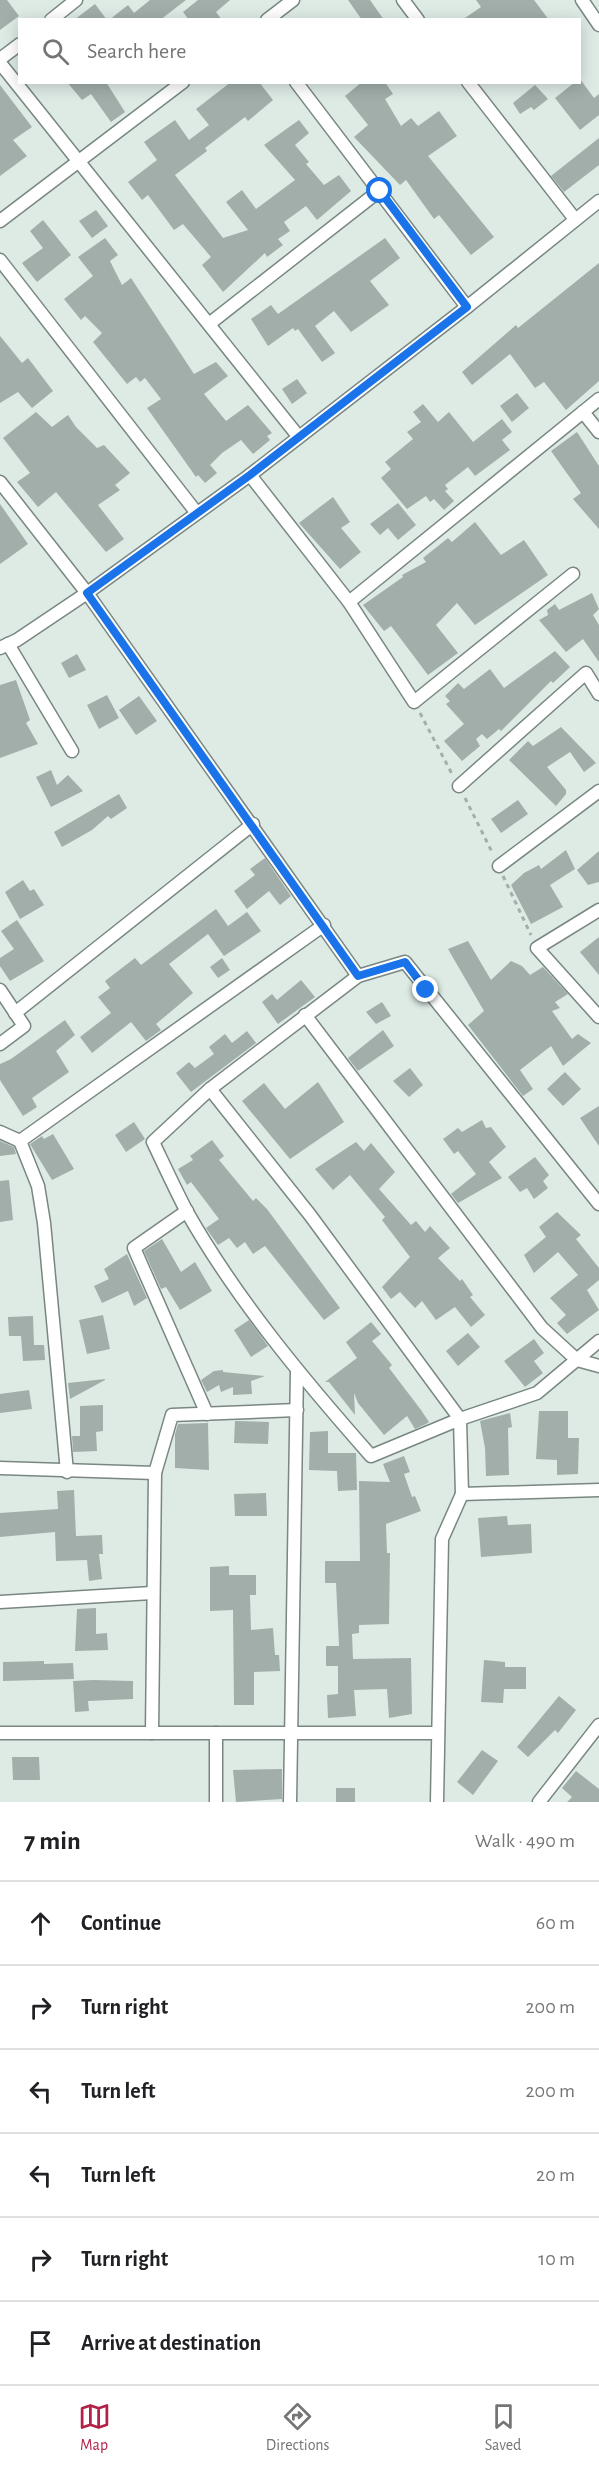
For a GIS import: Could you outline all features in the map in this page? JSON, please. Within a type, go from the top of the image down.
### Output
[{"type":"street","points":[[54,18],[76,0]]},
{"type":"street","points":[[270,18],[292,0]]},
{"type":"street","points":[[403,0],[416,18]]},
{"type":"street","points":[[582,0],[599,25]]},
{"type":"street","points":[[18,46],[0,61],[298,436]]},
{"type":"street","points":[[0,221],[180,84]]},
{"type":"street","points":[[298,84],[467,307]]},
{"type":"street","points":[[470,84],[574,218]]},
{"type":"street","points":[[209,324],[380,191]]},
{"type":"street","points":[[72,751],[4,646],[87,593],[250,475],[467,307],[574,218],[599,201]]},
{"type":"street","points":[[0,260],[196,512]]},
{"type":"street","points":[[350,602],[599,399]]},
{"type":"street","points":[[583,412],[599,432]]},
{"type":"street","points":[[250,475],[350,602],[414,702],[573,574]]},
{"type":"street","points":[[0,483],[87,593],[358,976]]},
{"type":"street","points":[[459,786],[586,673],[599,694]]},
{"type":"street","points":[[499,866],[599,791]]},
{"type":"street","points":[[15,1013],[252,824]]},
{"type":"street","points":[[599,910],[537,948],[599,1017]]},
{"type":"street","points":[[20,1141],[324,925]]},
{"type":"street","points":[[599,1204],[405,962],[358,976],[210,1089],[153,1142],[187,1211],[211,1250],[297,1371],[371,1456],[460,1419],[537,1393],[599,1341]]},
{"type":"street","points":[[0,990],[24,1026],[0,1044]]},
{"type":"street","points":[[305,1015],[542,1328],[577,1360],[599,1366]]},
{"type":"street","points":[[210,1089],[310,1215],[460,1419],[462,1494],[442,1539],[437,1802]]},
{"type":"street","points":[[0,1132],[20,1141],[38,1186],[44,1223],[67,1472]]},
{"type":"street","points":[[187,1211],[134,1248],[207,1414]]},
{"type":"street","points":[[290,1802],[297,1371]]},
{"type":"street","points":[[152,1733],[155,1473],[172,1415],[297,1410]]},
{"type":"street","points":[[0,1468],[67,1472],[155,1473]]},
{"type":"street","points":[[462,1494],[599,1490]]},
{"type":"street","points":[[0,1602],[152,1593]]},
{"type":"street","points":[[539,1802],[599,1725]]},
{"type":"street","points":[[0,1733],[438,1733]]},
{"type":"street","points":[[216,1733],[216,1802]]},
{"type":"path","points":[[414,702],[459,786],[537,948]]},
{"type":"building","points":[[0,0],[7,0],[19,16],[0,30]]},
{"type":"building","points":[[150,0],[186,0],[163,18],[112,18],[128,5],[134,13]]},
{"type":"building","points":[[198,0],[230,0],[216,12],[220,18],[188,18],[183,12]]},
{"type":"building","points":[[348,0],[370,0],[383,18],[361,18]]},
{"type":"building","points":[[476,0],[534,0],[548,18],[465,18],[481,7]]},
{"type":"building","points":[[95,4],[106,18],[77,18]]},
{"type":"building","points":[[581,80],[594,98],[599,94],[599,115],[580,130],[555,98],[572,84],[581,84]]},
{"type":"building","points":[[69,84],[107,84],[125,112],[111,122],[91,94],[82,100]]},
{"type":"building","points":[[228,84],[261,84],[273,100],[248,121],[245,117],[205,148],[207,151],[175,175],[223,238],[248,230],[226,202],[242,190],[256,209],[295,180],[264,145],[299,120],[309,133],[295,145],[309,162],[306,164],[324,185],[339,175],[351,191],[317,220],[306,206],[284,222],[290,231],[278,239],[283,245],[267,257],[265,253],[223,292],[202,265],[211,257],[183,224],[174,230],[148,195],[142,200],[128,182],[157,160],[144,142],[175,120],[189,140],[209,125],[196,109]]},
{"type":"building","points":[[360,84],[386,84],[393,94],[385,99],[401,126],[411,118],[418,126],[439,111],[457,136],[428,156],[494,237],[471,255],[439,215],[434,219],[406,180],[400,185],[354,137],[368,125],[345,96]]},
{"type":"building","points":[[0,85],[32,127],[13,140],[27,156],[0,176]]},
{"type":"building","points":[[535,85],[548,99],[534,110],[531,107],[520,114],[513,103]]},
{"type":"building","points":[[599,138],[599,165],[564,192],[551,176]]},
{"type":"building","points":[[96,210],[108,226],[92,238],[79,221]]},
{"type":"building","points":[[43,220],[71,255],[37,282],[22,263],[43,248],[30,231]]},
{"type":"building","points":[[105,238],[118,255],[110,261],[122,285],[131,278],[194,374],[216,362],[228,376],[204,394],[226,421],[248,405],[272,433],[267,436],[270,440],[253,454],[241,440],[222,453],[210,465],[217,473],[205,483],[198,475],[196,477],[147,408],[161,399],[145,378],[140,382],[136,377],[127,384],[93,342],[102,333],[85,316],[81,320],[64,299],[93,276],[78,257]]},
{"type":"building","points":[[385,238],[400,258],[370,281],[389,305],[351,332],[334,311],[315,326],[335,353],[322,362],[298,329],[295,331],[293,328],[268,346],[251,319],[271,305],[278,314]]},
{"type":"building","points":[[599,263],[599,381],[566,410],[544,382],[535,388],[510,354],[472,385],[462,372],[516,325],[518,328]]},
{"type":"building","points":[[0,336],[22,363],[28,358],[53,391],[32,408],[18,392],[0,403]]},
{"type":"building","points":[[297,379],[307,393],[292,404],[282,389]]},
{"type":"building","points":[[517,393],[529,408],[512,422],[500,406]]},
{"type":"building","points":[[423,404],[438,422],[449,412],[473,442],[502,419],[512,432],[502,440],[510,450],[475,476],[468,467],[445,485],[448,489],[445,491],[454,501],[444,510],[434,499],[430,502],[426,496],[407,509],[381,478],[391,469],[385,462],[413,439],[407,432],[421,422],[413,412]]},
{"type":"building","points":[[36,412],[52,427],[68,415],[76,427],[97,448],[104,445],[130,473],[115,485],[120,490],[98,505],[124,539],[106,552],[56,492],[38,507],[17,482],[30,473],[3,438]]},
{"type":"building","points":[[577,432],[599,466],[599,529],[573,499],[581,493],[551,451]]},
{"type":"building","points":[[333,497],[350,522],[341,528],[361,552],[340,569],[299,523]]},
{"type":"building","points":[[398,503],[416,525],[398,540],[388,528],[380,535],[370,524]]},
{"type":"building","points":[[0,504],[28,544],[0,564]]},
{"type":"building","points":[[475,522],[501,555],[524,540],[548,575],[475,625],[457,603],[436,625],[458,653],[428,675],[391,626],[384,631],[363,605],[403,577],[402,575],[426,562],[423,558],[448,538],[452,542]]},
{"type":"building","points":[[592,593],[599,609],[593,615],[599,625],[599,662],[583,639],[566,652],[539,620],[548,615],[547,610],[555,604],[559,610]]},
{"type":"building","points":[[555,651],[570,667],[553,683],[551,681],[501,731],[499,729],[487,739],[482,734],[476,739],[480,746],[462,761],[444,741],[464,724],[446,704],[450,701],[445,696],[458,683],[464,689],[490,669],[504,688]]},
{"type":"building","points":[[77,654],[86,670],[69,678],[61,663]]},
{"type":"building","points":[[16,680],[30,720],[26,723],[38,744],[0,758],[0,685]]},
{"type":"building","points":[[107,695],[119,718],[99,729],[87,705]]},
{"type":"building","points":[[139,696],[157,721],[136,735],[119,710]]},
{"type":"building","points":[[561,727],[596,763],[584,772],[570,752],[547,767],[566,790],[566,794],[556,806],[509,760],[528,741],[533,746]]},
{"type":"building","points":[[51,770],[57,785],[68,775],[83,791],[51,807],[36,777]]},
{"type":"building","points":[[119,794],[127,808],[111,819],[108,816],[92,830],[62,847],[54,832]]},
{"type":"building","points":[[518,800],[528,814],[501,833],[491,819]]},
{"type":"building","points":[[566,850],[575,869],[550,885],[563,907],[531,924],[511,885],[524,873],[539,865],[541,869]]},
{"type":"building","points":[[599,851],[599,882],[588,885],[577,870]]},
{"type":"building","points":[[265,858],[291,896],[280,905],[269,891],[247,909],[234,891],[255,875],[250,869]]},
{"type":"building","points":[[23,880],[30,891],[34,889],[44,905],[20,919],[5,892]]},
{"type":"building","points":[[216,909],[228,926],[247,912],[261,931],[224,956],[208,934],[169,964],[193,993],[156,1024],[161,1030],[146,1041],[131,1022],[92,1053],[80,1037],[111,1013],[98,997],[110,988],[105,981],[135,958],[141,965]]},
{"type":"building","points":[[17,920],[44,961],[10,981],[0,966],[0,958],[14,949],[1,931]]},
{"type":"building","points":[[599,937],[599,975],[580,952]]},
{"type":"building","points":[[468,941],[491,980],[511,961],[522,966],[530,975],[543,967],[568,994],[555,1002],[560,1008],[552,1011],[572,1039],[578,1034],[591,1043],[563,1066],[551,1046],[520,1070],[533,1089],[523,1096],[468,1025],[484,1011],[448,949]]},
{"type":"building","points":[[222,958],[230,970],[218,978],[210,967]]},
{"type":"building","points":[[301,980],[315,997],[278,1024],[262,1002],[272,994],[277,1000]]},
{"type":"building","points":[[382,1002],[391,1016],[376,1024],[366,1012]]},
{"type":"building","points":[[65,1020],[75,1035],[56,1051],[69,1072],[32,1098],[37,1107],[23,1116],[0,1080],[0,1064],[11,1059]]},
{"type":"building","points":[[383,1030],[394,1046],[358,1071],[348,1058]]},
{"type":"building","points":[[247,1031],[256,1043],[191,1092],[176,1073],[189,1062],[195,1068],[214,1054],[209,1047],[225,1034],[232,1043]]},
{"type":"building","points":[[410,1068],[423,1085],[409,1097],[393,1081]]},
{"type":"building","points":[[565,1072],[581,1089],[563,1106],[547,1089]]},
{"type":"building","points":[[318,1082],[344,1122],[290,1159],[242,1101],[264,1083],[285,1109]]},
{"type":"building","points":[[599,1106],[599,1146],[580,1118]]},
{"type":"building","points":[[482,1120],[486,1128],[491,1127],[506,1147],[489,1162],[502,1178],[458,1203],[451,1194],[476,1174],[458,1151],[454,1154],[443,1139],[458,1128],[462,1132]]},
{"type":"building","points":[[134,1122],[145,1139],[126,1152],[115,1135]]},
{"type":"building","points":[[53,1134],[74,1169],[52,1180],[30,1144],[42,1136],[44,1139]]},
{"type":"building","points":[[212,1140],[224,1156],[219,1160],[253,1201],[256,1198],[267,1209],[340,1308],[324,1320],[265,1246],[253,1254],[245,1242],[237,1248],[229,1238],[218,1245],[206,1228],[219,1219],[191,1182],[187,1185],[178,1169],[193,1160],[190,1156]]},
{"type":"building","points":[[0,1141],[14,1147],[16,1154],[0,1156]]},
{"type":"building","points":[[356,1142],[364,1151],[371,1143],[395,1172],[379,1189],[411,1225],[416,1221],[425,1232],[430,1226],[450,1248],[438,1258],[460,1281],[462,1279],[473,1295],[470,1297],[485,1315],[471,1327],[455,1307],[436,1320],[422,1301],[415,1308],[400,1292],[391,1299],[382,1287],[410,1257],[382,1220],[385,1217],[350,1175],[333,1190],[315,1169]]},
{"type":"building","points":[[535,1157],[549,1175],[543,1181],[548,1188],[534,1199],[527,1188],[520,1192],[508,1177]]},
{"type":"building","points":[[9,1180],[13,1220],[0,1222],[0,1181]]},
{"type":"building","points":[[557,1212],[581,1235],[576,1239],[599,1268],[599,1280],[587,1290],[599,1310],[567,1334],[557,1323],[566,1315],[550,1298],[578,1275],[558,1252],[534,1273],[524,1255],[546,1237],[539,1227]]},
{"type":"building","points":[[162,1239],[181,1272],[195,1262],[212,1291],[180,1310],[166,1287],[161,1289],[144,1251]]},
{"type":"building","points":[[127,1254],[147,1298],[134,1306],[128,1291],[102,1303],[94,1286],[109,1279],[104,1269]]},
{"type":"building","points":[[103,1315],[110,1349],[87,1354],[79,1320]]},
{"type":"building","points":[[33,1316],[34,1345],[44,1345],[45,1360],[23,1361],[21,1336],[9,1336],[8,1317]]},
{"type":"building","points":[[249,1320],[268,1346],[251,1357],[234,1330]]},
{"type":"building","points":[[371,1322],[381,1334],[372,1341],[392,1365],[389,1368],[429,1422],[426,1424],[415,1429],[407,1416],[384,1435],[358,1403],[354,1393],[355,1415],[329,1382],[325,1382],[357,1358],[346,1342]]},
{"type":"building","points":[[468,1333],[480,1347],[458,1366],[446,1351]]},
{"type":"building","points":[[534,1339],[544,1353],[534,1361],[543,1373],[525,1387],[504,1361]]},
{"type":"building","points":[[223,1370],[223,1372],[265,1376],[251,1381],[252,1394],[233,1395],[233,1387],[221,1392],[219,1385],[207,1392],[201,1380],[214,1371]]},
{"type":"building","points":[[105,1380],[70,1399],[68,1383]]},
{"type":"building","points":[[29,1390],[32,1409],[0,1413],[0,1394]]},
{"type":"building","points":[[103,1405],[103,1431],[96,1432],[97,1451],[73,1452],[72,1436],[80,1436],[80,1406]]},
{"type":"building","points":[[539,1411],[568,1411],[568,1438],[579,1438],[578,1474],[557,1475],[557,1460],[536,1459]]},
{"type":"building","points":[[510,1413],[512,1427],[508,1428],[509,1475],[486,1476],[485,1448],[480,1421]]},
{"type":"building","points":[[235,1421],[269,1422],[268,1444],[234,1443]]},
{"type":"building","points":[[208,1423],[209,1470],[175,1468],[175,1434],[178,1424]]},
{"type":"building","points":[[328,1431],[328,1453],[356,1453],[357,1490],[338,1491],[337,1471],[309,1470],[310,1432]]},
{"type":"building","points":[[404,1456],[410,1472],[404,1474],[412,1497],[415,1496],[421,1511],[386,1524],[387,1553],[390,1553],[389,1624],[359,1625],[359,1633],[352,1634],[353,1659],[411,1658],[412,1714],[389,1718],[387,1689],[354,1690],[356,1716],[328,1718],[327,1695],[338,1694],[338,1666],[326,1666],[326,1646],[339,1646],[336,1583],[325,1583],[325,1561],[360,1561],[359,1481],[390,1482],[383,1464]]},
{"type":"building","points":[[74,1490],[76,1536],[102,1535],[103,1554],[99,1554],[102,1579],[89,1581],[87,1560],[56,1561],[55,1532],[0,1537],[0,1513],[58,1509],[57,1491]]},
{"type":"building","points":[[266,1493],[267,1516],[235,1516],[234,1494]]},
{"type":"building","points":[[507,1516],[508,1525],[531,1524],[532,1553],[481,1557],[478,1518]]},
{"type":"building","points":[[229,1566],[229,1575],[256,1575],[256,1595],[250,1595],[251,1630],[273,1628],[275,1655],[279,1655],[280,1671],[254,1672],[254,1705],[234,1705],[233,1610],[210,1611],[210,1567]]},
{"type":"building","points":[[96,1608],[96,1634],[107,1633],[108,1650],[75,1651],[77,1609]]},
{"type":"building","points":[[484,1660],[505,1662],[505,1667],[526,1667],[526,1689],[504,1689],[503,1703],[481,1702]]},
{"type":"building","points":[[44,1661],[44,1664],[73,1663],[74,1679],[3,1681],[3,1662]]},
{"type":"building","points":[[73,1681],[133,1681],[133,1699],[88,1701],[89,1711],[75,1712]]},
{"type":"building","points":[[559,1696],[576,1710],[558,1733],[555,1730],[528,1757],[517,1747]]},
{"type":"building","points":[[482,1750],[498,1761],[473,1795],[457,1782]]},
{"type":"building","points":[[12,1757],[39,1757],[40,1780],[13,1780]]},
{"type":"building","points":[[282,1769],[282,1799],[236,1802],[233,1770]]},
{"type":"building","points":[[576,1771],[599,1789],[599,1802],[567,1802],[572,1797],[562,1788]]},
{"type":"building","points":[[336,1788],[355,1788],[355,1802],[336,1802]]},
{"type":"route","points":[[380,191],[467,307],[250,475],[87,593],[358,976],[405,962],[426,990]]}]
